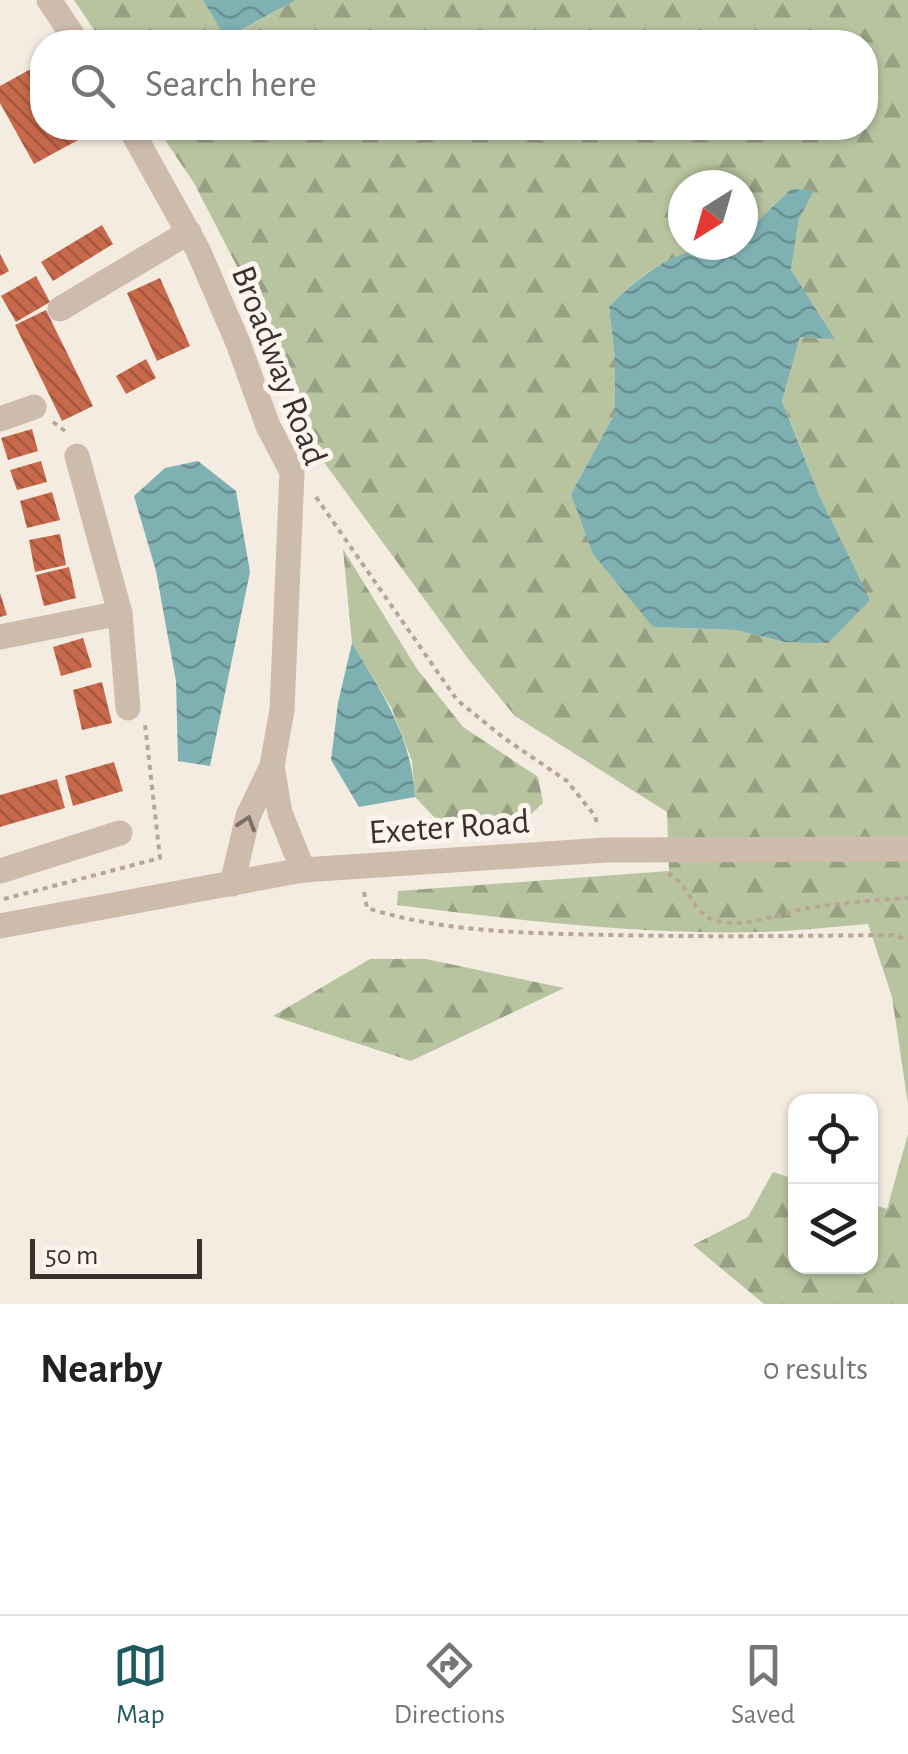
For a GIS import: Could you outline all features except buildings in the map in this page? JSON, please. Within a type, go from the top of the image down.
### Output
[{"type":"street","points":[[48,0],[69,30]]},
{"type":"street","name":"Broadway Road","points":[[137,140],[189,232],[238,343],[268,426],[292,472],[282,710],[272,766],[248,816],[232,884]]},
{"type":"street","points":[[60,309],[189,232]]},
{"type":"street","points":[[0,418],[34,406]]},
{"type":"street","points":[[77,456],[120,613],[128,708]]},
{"type":"street","points":[[0,637],[120,613]]},
{"type":"street","name":"Broadway Road","points":[[272,766],[280,814],[303,870]]},
{"type":"street","points":[[4,870],[120,833]]},
{"type":"street","name":"Exeter Road","points":[[0,926],[303,870],[606,850],[908,849]]},
{"type":"path","points":[[292,472],[316,496],[457,700],[504,738],[568,780],[595,816],[606,850]]},
{"type":"path","points":[[664,849],[668,873],[683,882],[703,913],[722,922],[908,898]]},
{"type":"path","points":[[0,900],[160,858]]},
{"type":"path","points":[[358,868],[367,908],[400,919],[530,934],[713,939],[893,935],[908,940]]},
{"type":"green space","points":[[74,0],[203,0],[222,30],[94,30]]},
{"type":"green space","points":[[296,0],[908,0],[908,1104],[892,997],[868,924],[760,932],[669,931],[397,905],[398,891],[669,871],[667,812],[515,716],[469,660],[323,461],[294,377],[194,183],[165,140],[878,140],[878,30],[242,30]],"holes":[[[668,170],[758,170],[758,221],[791,189],[813,191],[799,219],[791,270],[834,338],[800,337],[782,400],[820,497],[869,601],[784,642],[735,630],[653,627],[571,494],[615,413],[615,359],[609,306],[650,271],[672,260],[668,260]]]},
{"type":"green space","points":[[343,549],[417,669],[463,727],[538,777],[543,803],[530,815],[436,819],[415,797],[412,761],[392,709],[352,643]]},
{"type":"green space","points":[[370,959],[426,959],[564,988],[411,1061],[273,1016]]},
{"type":"green space","points":[[908,1134],[908,1304],[764,1304],[693,1245],[748,1217],[773,1172],[788,1177],[788,1274],[878,1274],[878,1206],[887,1209]]},
{"type":"water","points":[[203,0],[296,0],[241,30],[221,30]]},
{"type":"water","points":[[791,189],[814,190],[799,219],[791,270],[835,339],[800,337],[782,401],[820,497],[870,600],[828,643],[784,642],[735,630],[653,627],[593,554],[571,494],[615,413],[615,359],[609,306],[668,260],[758,260],[758,221]]},
{"type":"water","points":[[198,461],[236,491],[250,572],[210,766],[178,761],[176,681],[156,571],[134,496],[165,468]]},
{"type":"water","points":[[352,643],[401,734],[415,797],[359,807],[331,760],[338,703]]}]
